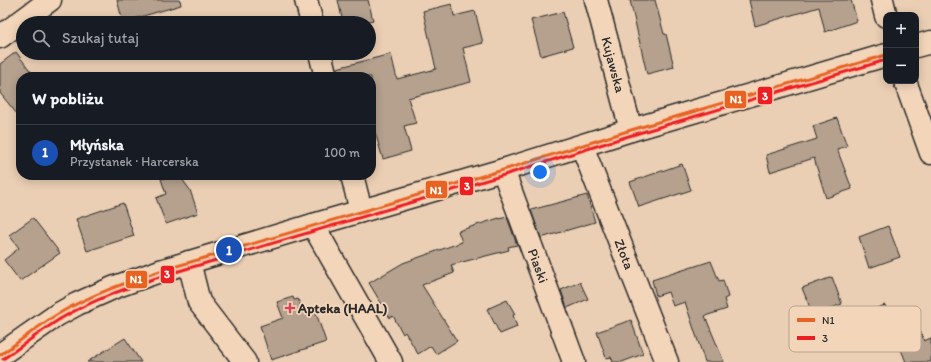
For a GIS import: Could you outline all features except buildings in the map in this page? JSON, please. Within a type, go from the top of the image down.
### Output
[{"type":"street","points":[[28,16],[50,0]]},
{"type":"street","points":[[306,0],[310,16]]},
{"type":"street","name":"Kujawska","points":[[596,0],[631,130]]},
{"type":"street","points":[[882,0],[885,12]]},
{"type":"street","points":[[0,37],[16,25]]},
{"type":"street","points":[[919,45],[931,42]]},
{"type":"street","points":[[0,355],[57,315],[77,304],[115,287],[160,271],[883,56]]},
{"type":"street","points":[[322,60],[325,72]]},
{"type":"street","points":[[906,84],[931,153]]},
{"type":"street","name":"Złota","points":[[582,146],[666,362]]},
{"type":"street","name":"Piaski","points":[[503,170],[574,362]]},
{"type":"street","points":[[353,180],[361,211]]},
{"type":"street","points":[[313,225],[391,362]]},
{"type":"street","points":[[189,262],[199,302],[245,362]]},
{"type":"transit line","name":"N1","points":[[0,355],[43,324],[70,307],[108,290],[160,271],[883,56]]},
{"type":"transit line","name":"3","points":[[3,359],[72,312],[110,295],[162,276],[883,61]]},
{"type":"place","name":"Młyńska","points":[[229,250]]},
{"type":"place","name":"Apteka (HAAL)","points":[[290,308]]}]
